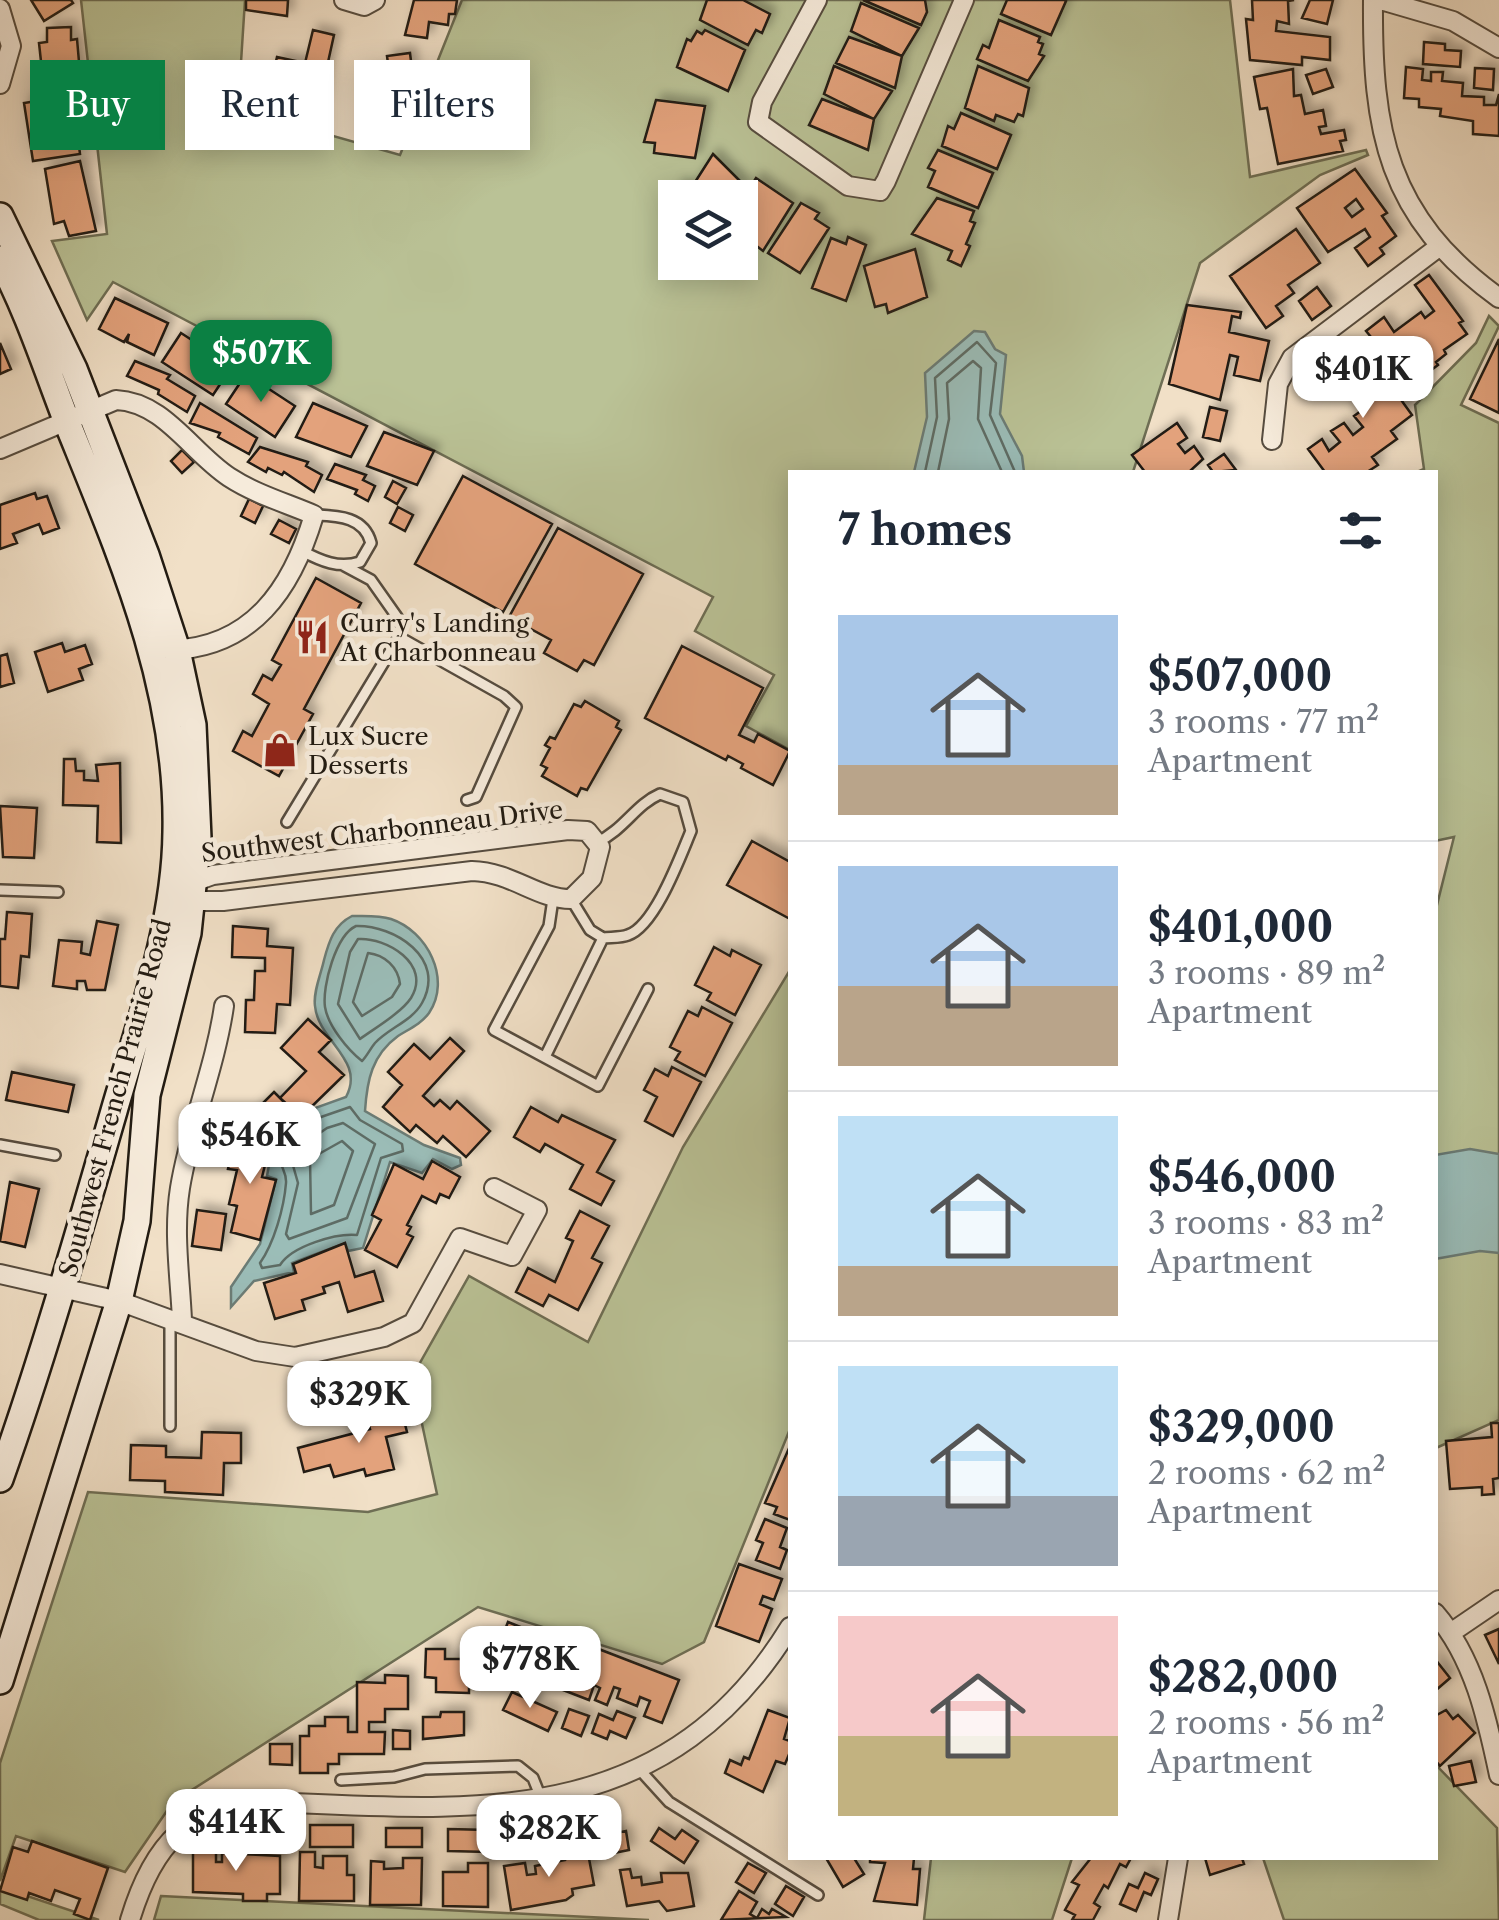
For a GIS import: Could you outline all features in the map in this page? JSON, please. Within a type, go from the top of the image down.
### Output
[{"type":"street","points":[[344,0],[364,6],[374,0]]},
{"type":"street","points":[[816,0],[762,102],[758,122],[848,186],[865,192],[880,191],[886,182],[964,0]]},
{"type":"street","points":[[1372,0],[1372,74],[1378,124],[1404,192],[1440,246],[1499,298]]},
{"type":"street","points":[[1381,0],[1422,6],[1474,30],[1499,48]]},
{"type":"street","points":[[0,9],[10,46],[0,84]]},
{"type":"street","name":"Southwest French Prairie Road","points":[[0,216],[53,319],[77,416]]},
{"type":"street","points":[[1272,440],[1278,384],[1292,358],[1440,246]]},
{"type":"street","name":"Southwest French Prairie Road","points":[[0,259],[50,370],[146,555],[164,650],[196,758],[187,890],[147,1095],[137,1221],[119,1301],[0,1681]]},
{"type":"street","points":[[0,449],[116,400],[134,400],[227,476],[314,515],[300,550],[256,622],[213,645],[164,650]]},
{"type":"street","name":"Southwest Charbonneau Drive","points":[[568,830],[587,832],[596,843],[599,864],[584,890],[562,899],[515,878],[472,871],[187,890],[568,830]]},
{"type":"street","name":"Southwest French Prairie Road","points":[[0,1479],[64,1285],[148,995],[187,890]]},
{"type":"street","points":[[176,1318],[180,1190],[217,1053],[224,1006]]},
{"type":"street","points":[[0,1274],[64,1285],[176,1318],[276,1357],[295,1357],[400,1331],[423,1311],[460,1238],[472,1238],[508,1256],[516,1253],[537,1210],[494,1188]]},
{"type":"street","points":[[1452,1632],[1499,1600]]},
{"type":"street","points":[[1438,1617],[1452,1632],[1486,1717],[1499,1775]]},
{"type":"street","points":[[130,1920],[150,1868],[169,1841],[196,1820],[230,1806],[270,1802],[473,1807],[542,1801],[640,1769],[702,1727],[737,1695],[788,1630]]},
{"type":"street","points":[[1168,1920],[1178,1860]]},
{"type":"lane","points":[[314,515],[354,521],[368,533],[370,543],[360,562],[343,565]]},
{"type":"lane","points":[[287,822],[399,637],[402,624],[385,594],[371,580],[300,550]]},
{"type":"lane","points":[[399,637],[516,707],[476,796],[467,800]]},
{"type":"lane","points":[[596,843],[620,832],[660,794],[683,802],[690,816],[687,841],[643,926],[627,936],[603,938],[590,930],[562,899],[494,1030],[598,1086],[648,989]]},
{"type":"lane","points":[[0,890],[58,892]]},
{"type":"lane","points":[[545,1057],[603,938]]},
{"type":"lane","points":[[0,1145],[55,1154]]},
{"type":"lane","points":[[170,1426],[176,1318]]},
{"type":"lane","points":[[342,1780],[381,1779],[426,1769],[518,1766],[532,1778],[542,1801]]},
{"type":"lane","points":[[640,1769],[668,1802],[818,1895]]},
{"type":"green space","points":[[81,0],[245,0],[241,60],[185,60],[185,150],[334,150],[334,136],[354,142],[354,150],[382,150],[400,155],[402,150],[530,150],[530,60],[438,60],[462,0],[1230,0],[1250,177],[1366,150],[1368,155],[1320,175],[1200,263],[1134,470],[788,470],[788,749],[746,726],[774,675],[695,631],[713,597],[113,282],[87,320],[52,241],[107,234],[98,150],[165,150],[165,60],[88,60]]},
{"type":"green space","points":[[1489,316],[1499,326],[1461,405],[1499,423],[1499,1420],[1438,1447],[1438,901],[1454,837],[1438,840],[1438,470],[1422,470],[1415,405],[1476,343]]},
{"type":"green space","points":[[788,973],[788,1434],[704,1642],[662,1664],[478,1607],[173,1802],[125,1872],[16,1836],[0,1881],[0,1763],[88,1492],[368,1512],[437,1494],[412,1377],[469,1276],[588,1342],[683,1147]]},
{"type":"green space","points":[[1438,1767],[1497,1828],[1499,1920],[1284,1920],[1264,1860],[1438,1860]]},
{"type":"green space","points":[[931,1860],[1071,1860],[1052,1920],[924,1920]]},
{"type":"green space","points":[[0,1887],[99,1920],[39,1920],[0,1904]]},
{"type":"green space","points":[[161,1896],[649,1920],[154,1920]]},
{"type":"water","points":[[974,331],[985,332],[995,349],[1006,355],[1000,414],[1022,456],[1024,470],[914,470],[927,417],[925,373]]},
{"type":"water","points":[[352,916],[377,916],[404,925],[425,945],[437,971],[438,986],[426,1017],[382,1051],[369,1079],[365,1111],[424,1145],[460,1158],[461,1165],[452,1169],[433,1159],[422,1173],[390,1162],[363,1248],[348,1251],[345,1243],[292,1263],[294,1272],[254,1281],[231,1307],[231,1287],[260,1244],[276,1179],[267,1176],[274,1138],[315,1108],[346,1097],[351,1084],[346,1061],[324,1030],[315,1001],[330,940]]},
{"type":"water","points":[[1470,1149],[1499,1154],[1499,1253],[1480,1251],[1438,1258],[1438,1154]]},
{"type":"building","points":[[31,0],[71,0],[73,3],[44,21]]},
{"type":"building","points":[[246,0],[288,0],[287,16],[246,10]]},
{"type":"building","points":[[414,0],[457,0],[455,14],[449,14],[448,25],[429,22],[427,38],[405,35]]},
{"type":"building","points":[[707,0],[743,0],[770,14],[762,33],[756,30],[748,45],[700,20]]},
{"type":"building","points":[[863,0],[925,0],[927,12],[921,25]]},
{"type":"building","points":[[1007,0],[1066,1],[1051,35],[1001,14]]},
{"type":"building","points":[[1252,0],[1294,0],[1288,1],[1289,24],[1277,21],[1276,31],[1330,37],[1330,60],[1302,57],[1302,65],[1250,60],[1246,19],[1253,20]]},
{"type":"building","points":[[1310,0],[1333,0],[1327,24],[1302,18]]},
{"type":"building","points":[[861,3],[919,28],[902,56],[851,31]]},
{"type":"building","points":[[999,20],[1040,37],[1038,42],[1043,44],[1039,54],[1044,56],[1028,81],[977,59],[983,45],[989,48]]},
{"type":"building","points":[[71,27],[71,40],[77,39],[79,60],[41,60],[39,43],[47,42],[47,28]]},
{"type":"building","points":[[313,30],[334,35],[328,60],[306,60]]},
{"type":"building","points":[[705,30],[745,50],[728,91],[677,67],[687,39],[691,41],[697,31],[702,34]]},
{"type":"building","points":[[849,37],[902,56],[895,88],[836,63]]},
{"type":"building","points":[[1424,42],[1445,44],[1445,50],[1461,51],[1460,67],[1423,64]]},
{"type":"building","points":[[410,53],[411,60],[388,60],[387,56]]},
{"type":"building","points":[[834,66],[892,91],[874,119],[824,94]]},
{"type":"building","points":[[978,66],[1029,88],[1023,116],[1018,114],[1014,122],[996,115],[994,121],[965,108]]},
{"type":"building","points":[[1406,67],[1423,69],[1422,80],[1431,81],[1431,72],[1443,72],[1442,81],[1463,83],[1462,96],[1484,97],[1484,105],[1496,105],[1499,94],[1499,136],[1473,134],[1473,121],[1440,116],[1441,109],[1419,107],[1419,99],[1404,98]]},
{"type":"building","points":[[1475,68],[1494,69],[1493,90],[1474,88]]},
{"type":"building","points":[[1293,69],[1294,96],[1301,95],[1305,114],[1323,110],[1326,126],[1319,127],[1321,134],[1344,130],[1346,140],[1340,141],[1343,151],[1278,164],[1267,108],[1260,109],[1254,77]]},
{"type":"building","points":[[1326,69],[1333,87],[1313,94],[1306,75]]},
{"type":"building","points":[[822,99],[874,119],[868,150],[809,125]]},
{"type":"building","points":[[656,100],[705,106],[695,158],[654,153],[655,143],[644,142]]},
{"type":"building","points":[[30,102],[30,142],[24,103]]},
{"type":"building","points":[[961,113],[1011,135],[997,169],[942,146],[948,126],[954,129]]},
{"type":"building","points":[[31,150],[80,150],[80,154],[33,161]]},
{"type":"building","points":[[938,150],[993,173],[978,208],[928,187],[935,171],[928,168]]},
{"type":"building","points":[[713,154],[739,180],[696,180]]},
{"type":"building","points":[[80,161],[96,231],[69,236],[64,221],[54,224],[45,169]]},
{"type":"building","points":[[1355,169],[1387,213],[1382,216],[1396,236],[1380,248],[1384,254],[1368,266],[1355,248],[1370,237],[1365,229],[1328,252],[1297,208]],"holes":[[[1356,199],[1363,209],[1352,217],[1345,208]]]},
{"type":"building","points":[[756,178],[793,203],[763,251],[758,247],[758,180]]},
{"type":"building","points":[[937,198],[974,211],[970,221],[975,223],[966,244],[970,246],[961,266],[948,260],[952,251],[912,234]]},
{"type":"building","points":[[801,203],[819,213],[815,219],[829,228],[800,273],[768,253]]},
{"type":"building","points":[[1296,229],[1320,263],[1288,285],[1294,293],[1276,306],[1283,316],[1266,328],[1230,276]]},
{"type":"building","points":[[848,237],[866,245],[846,301],[812,288],[831,238],[846,244]]},
{"type":"building","points":[[915,249],[927,297],[888,313],[886,304],[875,307],[864,266]]},
{"type":"building","points":[[1429,275],[1463,321],[1459,323],[1467,334],[1444,350],[1446,354],[1436,362],[1438,365],[1411,385],[1366,331],[1384,317],[1394,332],[1421,312],[1425,318],[1434,311],[1415,285]]},
{"type":"building","points":[[1317,287],[1331,306],[1312,320],[1299,301]]},
{"type":"building","points":[[115,298],[168,323],[154,355],[127,342],[129,334],[124,342],[99,329]]},
{"type":"building","points":[[1187,305],[1241,312],[1240,318],[1232,316],[1229,332],[1269,341],[1260,381],[1234,375],[1238,357],[1230,355],[1220,400],[1169,384]]},
{"type":"building","points":[[181,333],[232,366],[213,395],[162,362]]},
{"type":"building","points":[[1499,339],[1499,413],[1470,399]]},
{"type":"building","points":[[0,343],[11,369],[0,374]]},
{"type":"building","points":[[1361,354],[1374,371],[1368,374],[1372,379],[1381,372],[1412,415],[1391,431],[1397,439],[1372,457],[1378,465],[1370,470],[1324,470],[1308,449],[1322,439],[1329,451],[1340,442],[1331,431],[1344,423],[1353,435],[1363,427],[1354,416],[1369,405],[1355,386],[1343,395],[1330,376]]},
{"type":"building","points":[[135,361],[170,375],[167,379],[195,396],[187,412],[158,394],[159,390],[127,376]]},
{"type":"building","points":[[246,374],[295,406],[275,437],[226,404]]},
{"type":"building","points":[[200,403],[257,438],[249,454],[218,437],[220,433],[190,423]]},
{"type":"building","points":[[313,403],[367,426],[351,457],[296,437]]},
{"type":"building","points":[[1210,407],[1227,411],[1220,441],[1203,437]]},
{"type":"building","points":[[1177,423],[1187,438],[1178,444],[1185,453],[1194,446],[1203,459],[1191,470],[1143,470],[1132,455]]},
{"type":"building","points":[[384,432],[434,451],[417,485],[367,466]]},
{"type":"building","points":[[260,447],[308,462],[306,466],[322,475],[314,492],[284,472],[282,475],[268,468],[266,472],[248,462]]},
{"type":"building","points":[[182,450],[194,462],[182,473],[171,461]]},
{"type":"building","points":[[1224,454],[1236,470],[1212,470],[1208,465]]},
{"type":"building","points":[[335,464],[366,475],[363,480],[375,486],[368,501],[355,494],[357,490],[327,479]]},
{"type":"building","points":[[463,476],[552,524],[503,612],[415,564]]},
{"type":"building","points":[[393,481],[406,488],[397,504],[385,497]]},
{"type":"building","points":[[35,493],[37,499],[47,496],[59,528],[43,534],[39,524],[13,534],[17,543],[0,549],[0,505]]},
{"type":"building","points":[[249,499],[263,506],[255,523],[241,516]]},
{"type":"building","points":[[398,507],[413,515],[405,531],[390,523]]},
{"type":"building","points":[[279,520],[296,529],[289,543],[271,534]]},
{"type":"building","points":[[558,528],[643,574],[594,665],[584,660],[577,671],[544,653],[551,640],[509,617]]},
{"type":"building","points":[[316,578],[361,603],[304,709],[313,714],[279,776],[233,751],[243,731],[252,736],[269,704],[253,694],[263,675],[272,680],[281,665],[272,660]]},
{"type":"building","points":[[62,643],[65,652],[85,645],[92,664],[79,669],[83,680],[48,692],[35,652]]},
{"type":"building","points":[[682,646],[763,688],[739,735],[754,742],[758,734],[788,750],[788,755],[773,785],[741,768],[743,764],[728,756],[726,760],[645,718]]},
{"type":"building","points":[[7,654],[14,683],[0,687],[0,656]]},
{"type":"building","points":[[585,701],[619,721],[616,727],[621,730],[587,790],[581,788],[577,796],[542,776],[547,768],[541,765],[550,748],[545,745],[550,737],[555,739],[574,704],[581,707]]},
{"type":"building","points":[[64,759],[75,759],[76,771],[84,771],[84,780],[98,781],[96,765],[120,763],[121,843],[97,842],[98,806],[63,805]]},
{"type":"building","points":[[0,806],[37,808],[34,858],[3,857]]},
{"type":"building","points":[[752,841],[788,861],[788,918],[727,885]]},
{"type":"building","points":[[7,912],[32,914],[29,957],[21,956],[18,988],[0,986],[0,939],[5,939]]},
{"type":"building","points":[[97,921],[118,925],[105,990],[87,990],[85,981],[77,981],[77,989],[53,986],[59,940],[82,942],[81,953],[90,955]]},
{"type":"building","points":[[233,926],[268,929],[267,946],[293,948],[290,1005],[277,1004],[275,1033],[245,1032],[246,1000],[254,1000],[255,971],[265,971],[265,958],[232,957]]},
{"type":"building","points":[[714,947],[730,956],[732,950],[761,965],[735,1015],[707,1000],[711,993],[695,985]]},
{"type":"building","points":[[702,1007],[732,1023],[705,1076],[675,1060],[680,1052],[670,1047],[688,1011],[698,1016]]},
{"type":"building","points":[[308,1019],[331,1040],[319,1052],[344,1075],[301,1117],[280,1098],[306,1071],[281,1048]]},
{"type":"building","points":[[450,1038],[464,1051],[423,1096],[434,1106],[440,1100],[450,1109],[457,1101],[490,1131],[466,1157],[443,1136],[437,1143],[416,1125],[410,1132],[383,1107],[402,1085],[388,1072],[414,1044],[430,1059]]},
{"type":"building","points":[[672,1067],[701,1082],[673,1136],[645,1121],[657,1097],[644,1090],[655,1069],[668,1076]]},
{"type":"building","points":[[12,1072],[74,1085],[68,1112],[6,1100]]},
{"type":"building","points":[[274,1092],[293,1111],[272,1132],[253,1113]]},
{"type":"building","points":[[531,1107],[558,1122],[562,1115],[615,1140],[597,1172],[614,1181],[601,1205],[570,1189],[583,1165],[545,1144],[540,1152],[514,1137]]},
{"type":"building","points":[[235,1137],[270,1145],[262,1177],[276,1180],[260,1240],[231,1232],[237,1206],[229,1204],[237,1170],[228,1169]]},
{"type":"building","points":[[432,1161],[460,1177],[449,1198],[440,1194],[436,1203],[422,1196],[407,1225],[411,1227],[407,1234],[413,1237],[397,1267],[365,1250],[381,1220],[372,1215],[394,1164],[423,1179]]},
{"type":"building","points":[[10,1182],[39,1189],[25,1247],[0,1241]]},
{"type":"building","points":[[197,1210],[226,1214],[221,1250],[192,1246]]},
{"type":"building","points":[[580,1211],[609,1226],[592,1258],[602,1263],[578,1310],[549,1295],[543,1306],[516,1292],[528,1268],[555,1282],[573,1241],[566,1238]]},
{"type":"building","points":[[345,1243],[355,1277],[374,1271],[383,1301],[348,1312],[339,1282],[323,1287],[325,1293],[302,1300],[305,1310],[275,1319],[264,1283],[296,1273],[293,1264]]},
{"type":"building","points":[[399,1401],[407,1432],[386,1437],[394,1469],[366,1476],[364,1469],[334,1477],[330,1465],[304,1472],[298,1448],[370,1429],[365,1410]]},
{"type":"building","points":[[1491,1423],[1499,1423],[1499,1478],[1493,1479],[1494,1494],[1482,1495],[1482,1487],[1450,1489],[1446,1441],[1492,1437]]},
{"type":"building","points":[[202,1432],[241,1433],[241,1463],[224,1463],[223,1495],[165,1492],[165,1481],[130,1480],[131,1445],[166,1446],[166,1457],[201,1458]]},
{"type":"building","points":[[788,1451],[788,1519],[774,1514],[777,1507],[765,1503]]},
{"type":"building","points":[[765,1519],[787,1528],[780,1547],[787,1550],[780,1569],[756,1560],[763,1543],[756,1540]]},
{"type":"building","points":[[739,1564],[782,1579],[774,1600],[763,1596],[760,1604],[772,1609],[759,1642],[716,1626]]},
{"type":"building","points":[[508,1622],[550,1639],[547,1646],[564,1653],[567,1647],[591,1662],[596,1648],[679,1680],[662,1723],[644,1716],[650,1701],[640,1697],[637,1706],[617,1698],[620,1689],[614,1687],[607,1705],[595,1700],[600,1688],[594,1685],[589,1700],[563,1690],[568,1678],[559,1675],[555,1687],[534,1679],[529,1691],[514,1685],[517,1677],[489,1671]]},
{"type":"building","points":[[1499,1629],[1499,1664],[1485,1635]]},
{"type":"building","points":[[426,1649],[445,1649],[445,1659],[469,1659],[469,1693],[436,1692],[436,1678],[425,1677]]},
{"type":"building","points":[[1438,1663],[1450,1678],[1438,1688]]},
{"type":"building","points":[[385,1675],[408,1676],[408,1709],[385,1709],[385,1722],[369,1722],[369,1732],[385,1732],[384,1754],[339,1754],[339,1764],[328,1764],[328,1773],[300,1773],[300,1736],[309,1736],[309,1726],[325,1726],[325,1717],[348,1717],[348,1732],[357,1732],[357,1682],[385,1683]]},
{"type":"building","points":[[512,1692],[557,1712],[548,1731],[503,1710]]},
{"type":"building","points":[[569,1709],[589,1716],[581,1736],[562,1728]]},
{"type":"building","points":[[768,1710],[788,1717],[784,1739],[788,1740],[788,1757],[785,1764],[776,1761],[763,1792],[725,1773],[730,1760],[741,1765],[744,1757],[749,1759]]},
{"type":"building","points":[[1446,1710],[1453,1719],[1458,1715],[1475,1733],[1440,1766],[1438,1764],[1438,1714]]},
{"type":"building","points":[[617,1711],[635,1718],[626,1738],[610,1731],[607,1739],[592,1733],[599,1714],[613,1720]]},
{"type":"building","points":[[441,1712],[464,1712],[464,1735],[423,1739],[423,1717],[440,1717]]},
{"type":"building","points":[[393,1730],[410,1731],[410,1749],[393,1749]]},
{"type":"building","points":[[270,1744],[292,1744],[292,1765],[270,1764]]},
{"type":"building","points":[[1471,1761],[1476,1782],[1454,1786],[1449,1766]]},
{"type":"building","points":[[596,1802],[601,1828],[564,1840],[560,1817],[574,1815],[573,1807]]},
{"type":"building","points":[[225,1824],[275,1824],[275,1841],[224,1845]]},
{"type":"building","points":[[310,1825],[353,1825],[353,1847],[310,1847]]},
{"type":"building","points":[[386,1828],[422,1828],[422,1847],[386,1847]]},
{"type":"building","points":[[528,1828],[531,1848],[511,1851],[508,1832]]},
{"type":"building","points":[[659,1828],[675,1839],[682,1830],[698,1841],[684,1863],[651,1841]]},
{"type":"building","points":[[448,1829],[489,1830],[489,1852],[448,1851]]},
{"type":"building","points":[[626,1831],[629,1850],[609,1854],[606,1835]]},
{"type":"building","points":[[32,1841],[108,1868],[90,1920],[74,1914],[80,1899],[55,1890],[51,1901],[29,1893],[27,1900],[0,1891],[13,1847],[28,1852]]},
{"type":"building","points":[[193,1848],[216,1848],[216,1862],[222,1862],[222,1853],[280,1856],[280,1894],[267,1894],[267,1901],[243,1901],[243,1894],[193,1892]]},
{"type":"building","points":[[587,1848],[594,1885],[572,1889],[573,1895],[566,1900],[511,1910],[504,1866],[525,1863],[527,1875],[536,1874],[535,1866],[565,1860],[564,1852]]},
{"type":"building","points":[[300,1852],[315,1852],[315,1867],[323,1868],[323,1856],[347,1856],[347,1875],[354,1875],[354,1901],[299,1901]]},
{"type":"building","points":[[403,1858],[422,1858],[421,1905],[370,1905],[371,1861],[384,1862],[384,1869],[403,1868]]},
{"type":"building","points":[[827,1860],[855,1860],[864,1874],[843,1887]]},
{"type":"building","points":[[914,1860],[913,1869],[920,1869],[917,1905],[874,1901],[885,1863],[870,1862]]},
{"type":"building","points":[[1089,1860],[1130,1860],[1126,1867],[1120,1864],[1108,1888],[1104,1885],[1094,1903],[1100,1907],[1093,1920],[1072,1920],[1075,1915],[1065,1910],[1079,1885],[1072,1882]]},
{"type":"building","points":[[1206,1860],[1243,1860],[1244,1864],[1210,1875]]},
{"type":"building","points":[[468,1863],[488,1863],[488,1907],[443,1906],[443,1872],[468,1872]]},
{"type":"building","points":[[748,1863],[766,1873],[754,1893],[736,1882]]},
{"type":"building","points":[[630,1869],[632,1878],[641,1877],[642,1885],[662,1882],[661,1873],[688,1873],[694,1906],[667,1911],[659,1901],[627,1906],[620,1870]]},
{"type":"building","points":[[1145,1873],[1158,1879],[1151,1895],[1144,1892],[1136,1911],[1120,1904],[1129,1884],[1138,1888]]},
{"type":"building","points":[[786,1886],[804,1897],[793,1916],[775,1904]]},
{"type":"building","points":[[739,1891],[757,1902],[750,1914],[757,1918],[762,1909],[769,1914],[772,1909],[786,1917],[721,1920]]},
{"type":"place","name":"Curry's Landing At Charbonneau","points":[[312,637]]},
{"type":"place","name":"Lux Sucre Desserts","points":[[280,750]]}]
